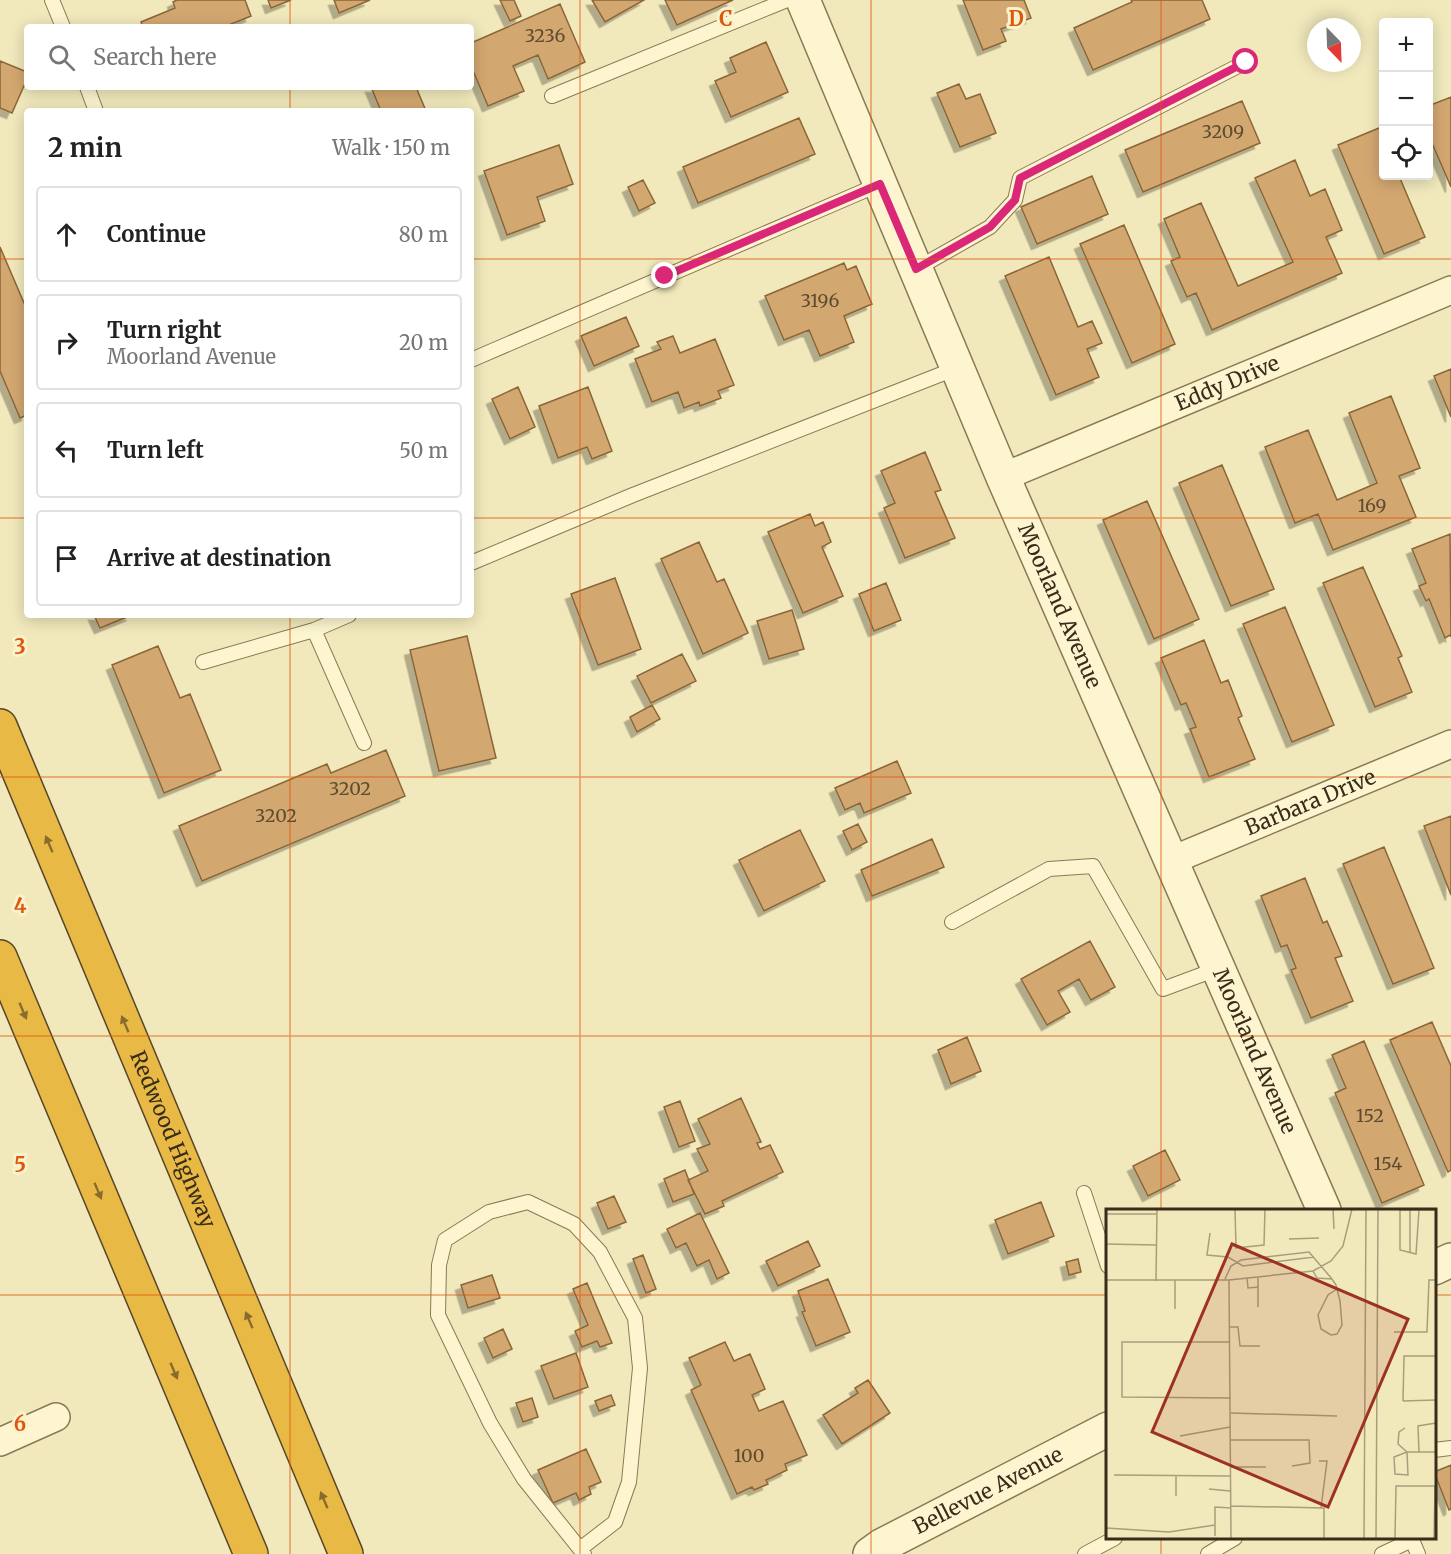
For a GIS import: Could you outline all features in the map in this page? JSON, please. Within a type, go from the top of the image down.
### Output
[{"type":"highway","name":"Redwood Highway","points":[[0,726],[346,1554]]},
{"type":"highway","points":[[0,957],[251,1554]]},
{"type":"street","name":"Moorland Avenue","points":[[803,0],[1003,477],[1324,1209]]},
{"type":"street","name":"Eddy Drive","points":[[1003,477],[1451,290]]},
{"type":"street","name":"Barbara Drive","points":[[1170,861],[1451,744]]},
{"type":"street","points":[[1436,1267],[1451,1260]]},
{"type":"street","points":[[0,1442],[56,1418]]},
{"type":"street","name":"Bellevue Avenue","points":[[870,1554],[881,1546],[1106,1430]]},
{"type":"lane","points":[[52,0],[62,24]]},
{"type":"lane","points":[[552,96],[787,0]]},
{"type":"lane","points":[[916,269],[990,227],[1015,200],[1020,178],[1246,62]]},
{"type":"lane","points":[[88,90],[95,108]]},
{"type":"lane","points":[[474,359],[880,184]]},
{"type":"lane","points":[[474,562],[633,495],[957,368]]},
{"type":"lane","points":[[203,662],[314,630],[342,618]]},
{"type":"lane","points":[[314,630],[364,743]]},
{"type":"lane","points":[[952,922],[1049,869],[1093,866],[1162,989],[1217,969]]},
{"type":"lane","points":[[1084,1193],[1106,1263]]},
{"type":"lane","points":[[528,1202],[574,1224],[600,1252],[635,1318],[640,1368],[629,1482],[615,1522],[582,1552],[518,1470],[490,1423],[438,1315],[439,1265],[445,1240],[489,1212],[528,1202]]},
{"type":"lane","points":[[1436,1450],[1451,1448]]},
{"type":"lane","points":[[1085,1554],[1113,1539]]},
{"type":"lane","points":[[1208,1554],[1232,1539]]},
{"type":"lane","points":[[1382,1554],[1412,1540],[1418,1554]]},
{"type":"building","points":[[177,0],[245,0],[251,16],[231,24],[142,24],[141,22],[175,8],[173,2]]},
{"type":"building","points":[[268,0],[291,0],[271,8]]},
{"type":"building","points":[[334,0],[370,0],[339,13]]},
{"type":"building","points":[[500,0],[514,0],[521,16],[510,21]]},
{"type":"building","points":[[592,0],[644,0],[605,22]]},
{"type":"building","points":[[665,0],[733,0],[677,25]]},
{"type":"building","points":[[963,0],[1024,0],[1031,18],[1001,29],[1006,41],[983,50]]},
{"type":"building","points":[[1131,0],[1202,0],[1210,19],[1093,70],[1074,28],[1132,2]]},
{"type":"building","points":[[560,4],[585,62],[548,79],[538,55],[513,66],[524,91],[488,106],[474,73],[474,42]]},
{"type":"building","points":[[766,42],[788,92],[731,117],[715,81],[736,72],[730,58]]},
{"type":"building","points":[[0,61],[24,71],[24,86],[12,113],[0,108]]},
{"type":"building","points":[[959,84],[966,99],[980,94],[996,133],[960,147],[937,93]]},
{"type":"building","points":[[372,90],[417,90],[425,108],[380,108]]},
{"type":"building","points":[[1451,97],[1451,187],[1433,146],[1433,104]]},
{"type":"building","points":[[1242,101],[1260,143],[1143,192],[1125,150]]},
{"type":"building","points":[[799,118],[815,154],[698,203],[683,167]]},
{"type":"building","points":[[1379,128],[1379,180],[1401,180],[1425,237],[1384,254],[1338,145]]},
{"type":"building","points":[[559,145],[573,184],[537,197],[545,221],[507,235],[484,171]]},
{"type":"building","points":[[1295,160],[1310,196],[1325,189],[1342,230],[1326,237],[1342,273],[1212,330],[1196,293],[1187,297],[1171,261],[1180,257],[1164,219],[1201,203],[1238,286],[1293,262],[1255,178]]},
{"type":"building","points":[[1092,176],[1108,214],[1037,244],[1021,207]]},
{"type":"building","points":[[643,180],[655,203],[639,211],[628,187]]},
{"type":"building","points":[[1124,225],[1175,344],[1132,363],[1080,244]]},
{"type":"building","points":[[0,247],[24,303],[24,416],[20,418],[0,371]]},
{"type":"building","points":[[1049,257],[1078,327],[1092,321],[1102,343],[1087,349],[1099,377],[1056,395],[1005,276]]},
{"type":"building","points":[[844,263],[847,270],[856,266],[872,304],[844,316],[854,342],[820,356],[809,330],[784,340],[765,296]]},
{"type":"building","points":[[626,317],[639,346],[594,366],[581,336]]},
{"type":"building","points":[[673,336],[680,353],[715,339],[734,385],[718,391],[721,398],[700,406],[699,402],[684,408],[678,392],[652,402],[635,359],[661,349],[657,342]]},
{"type":"building","points":[[1451,369],[1451,417],[1434,376]]},
{"type":"building","points":[[518,387],[535,427],[510,439],[492,399]]},
{"type":"building","points":[[588,387],[612,451],[592,459],[587,447],[558,458],[539,406]]},
{"type":"building","points":[[1391,396],[1420,468],[1399,476],[1416,517],[1333,550],[1318,514],[1295,523],[1265,447],[1308,430],[1337,500],[1377,483],[1349,413]]},
{"type":"building","points":[[925,452],[941,490],[935,492],[955,538],[905,558],[884,508],[895,503],[881,471]]},
{"type":"building","points":[[1222,465],[1274,589],[1231,606],[1179,483]]},
{"type":"building","points":[[1147,501],[1199,619],[1154,639],[1103,520]]},
{"type":"building","points":[[810,514],[815,526],[823,522],[831,542],[822,547],[843,596],[803,613],[768,532]]},
{"type":"building","points":[[1450,534],[1451,637],[1450,635],[1445,638],[1429,599],[1426,601],[1419,586],[1426,583],[1412,549]]},
{"type":"building","points":[[699,542],[717,582],[724,579],[748,633],[703,654],[661,559]]},
{"type":"building","points":[[1363,567],[1402,656],[1398,658],[1412,692],[1375,707],[1323,583]]},
{"type":"building","points":[[615,578],[641,649],[598,665],[571,594]]},
{"type":"building","points":[[886,583],[901,620],[874,631],[859,594]]},
{"type":"building","points":[[1285,607],[1334,725],[1292,742],[1243,624]]},
{"type":"building","points":[[792,610],[804,649],[769,659],[757,621]]},
{"type":"building","points":[[95,618],[125,618],[100,628]]},
{"type":"building","points":[[467,636],[496,758],[439,771],[410,650]]},
{"type":"building","points":[[1204,640],[1221,683],[1228,680],[1242,716],[1238,718],[1255,759],[1209,777],[1190,729],[1196,727],[1186,703],[1181,705],[1161,658]]},
{"type":"building","points":[[158,646],[180,698],[190,694],[221,770],[164,793],[112,665]]},
{"type":"building","points":[[682,654],[696,681],[651,703],[637,676]]},
{"type":"building","points":[[652,705],[660,719],[637,732],[630,717]]},
{"type":"building","points":[[386,750],[405,796],[202,881],[179,826],[327,764],[331,773]]},
{"type":"building","points":[[897,761],[911,793],[864,813],[860,803],[845,810],[835,788]]},
{"type":"building","points":[[1451,816],[1451,895],[1424,826]]},
{"type":"building","points":[[858,824],[867,842],[852,850],[843,831]]},
{"type":"building","points":[[800,830],[825,881],[764,911],[739,860]]},
{"type":"building","points":[[932,839],[944,867],[872,896],[861,870]]},
{"type":"building","points":[[1384,847],[1434,968],[1393,984],[1343,864]]},
{"type":"building","points":[[1305,878],[1323,923],[1327,921],[1342,956],[1335,958],[1353,1001],[1311,1018],[1291,970],[1296,968],[1287,945],[1281,947],[1261,896]]},
{"type":"building","points":[[1090,941],[1115,987],[1091,1000],[1079,979],[1058,991],[1070,1012],[1047,1025],[1021,979]]},
{"type":"building","points":[[1432,1022],[1451,1066],[1451,1170],[1448,1172],[1390,1040]]},
{"type":"building","points":[[967,1037],[981,1071],[951,1084],[938,1050]]},
{"type":"building","points":[[1364,1041],[1424,1185],[1382,1203],[1335,1093],[1346,1088],[1332,1055]]},
{"type":"building","points":[[741,1098],[761,1142],[757,1143],[760,1149],[770,1145],[783,1172],[722,1201],[724,1206],[705,1214],[688,1180],[708,1171],[697,1149],[710,1144],[698,1119]]},
{"type":"building","points":[[680,1101],[695,1141],[679,1147],[664,1107]]},
{"type":"building","points":[[1165,1150],[1180,1180],[1148,1196],[1133,1166]]},
{"type":"building","points":[[685,1170],[694,1194],[673,1202],[664,1179]]},
{"type":"building","points":[[614,1196],[626,1222],[608,1229],[597,1203]]},
{"type":"building","points":[[1041,1202],[1054,1236],[1008,1254],[995,1220]]},
{"type":"building","points":[[700,1213],[729,1273],[717,1279],[709,1260],[697,1266],[686,1243],[676,1248],[667,1229]]},
{"type":"building","points":[[808,1241],[820,1266],[778,1286],[766,1261]]},
{"type":"building","points":[[643,1255],[656,1289],[646,1293],[633,1259]]},
{"type":"building","points":[[1078,1259],[1081,1272],[1069,1275],[1066,1262]]},
{"type":"building","points":[[492,1275],[500,1298],[468,1308],[461,1285]]},
{"type":"building","points":[[828,1279],[850,1332],[816,1346],[802,1312],[805,1311],[798,1291]]},
{"type":"building","points":[[587,1283],[612,1343],[600,1347],[597,1341],[582,1347],[575,1331],[588,1325],[573,1289]]},
{"type":"building","points":[[503,1329],[512,1349],[493,1358],[484,1338]]},
{"type":"building","points":[[725,1342],[734,1361],[750,1354],[765,1389],[752,1395],[759,1411],[783,1401],[807,1455],[785,1464],[787,1470],[766,1480],[768,1484],[754,1490],[752,1487],[737,1494],[691,1390],[701,1385],[689,1358]]},
{"type":"building","points":[[576,1353],[588,1387],[554,1399],[541,1366]]},
{"type":"building","points":[[868,1380],[890,1413],[842,1444],[823,1415],[858,1393],[855,1388]]},
{"type":"building","points":[[611,1395],[615,1405],[599,1411],[595,1401]]},
{"type":"building","points":[[532,1398],[538,1417],[523,1422],[516,1403]]},
{"type":"building","points":[[586,1449],[601,1482],[589,1487],[591,1494],[579,1500],[576,1493],[553,1503],[538,1470]]},
{"type":"building","points":[[1451,1465],[1451,1509],[1449,1510],[1436,1477],[1436,1471]]},
{"type":"route","points":[[665,276],[880,184],[916,269],[990,227],[1015,200],[1020,178],[1246,62]]}]
